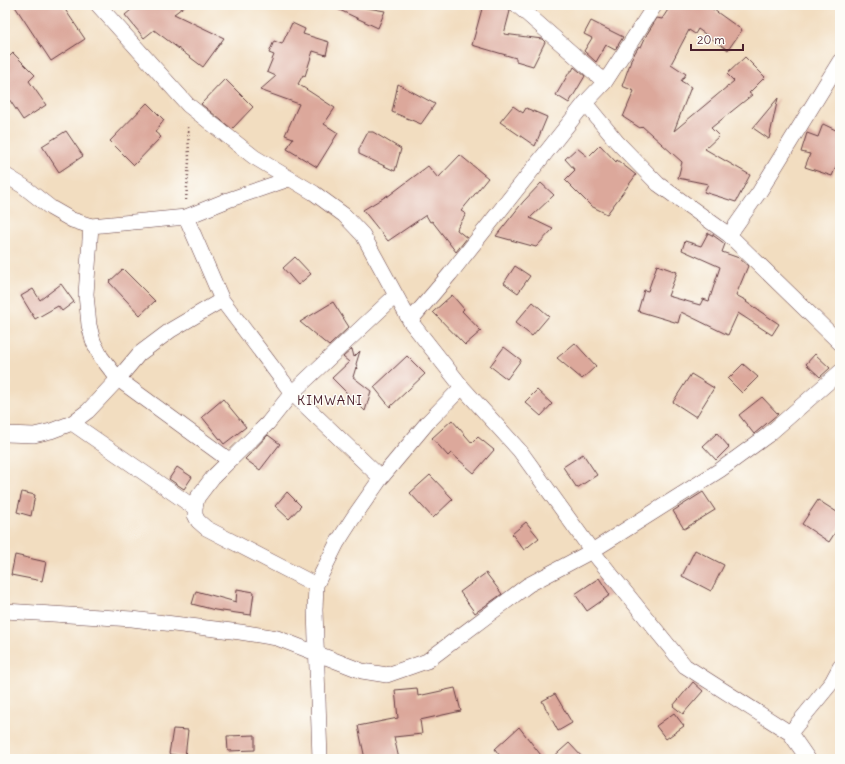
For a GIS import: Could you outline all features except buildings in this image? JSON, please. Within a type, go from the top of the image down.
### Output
[{"type":"street","points":[[98,5],[188,105],[254,158],[314,193],[344,215],[363,236],[410,321],[462,387],[520,451],[592,551],[685,666],[790,732],[808,759]]},
{"type":"street","points":[[517,5],[605,82]]},
{"type":"street","points":[[410,321],[450,274],[585,103],[605,82],[655,5]]},
{"type":"street","points":[[729,235],[760,191],[840,61]]},
{"type":"street","points":[[585,103],[618,142],[658,184],[729,235],[840,343]]},
{"type":"street","points":[[5,175],[23,186],[51,208],[72,220],[91,226],[186,217],[228,200],[289,179]]},
{"type":"street","points":[[186,217],[222,300],[292,393],[381,478]]},
{"type":"street","points":[[91,226],[86,294],[89,325],[93,341],[101,357],[118,379],[229,460]]},
{"type":"street","points":[[316,585],[206,528],[198,521],[195,514],[197,498],[213,476],[268,423],[292,393],[395,296]]},
{"type":"street","points":[[5,434],[34,435],[51,432],[72,424],[88,411],[139,354],[171,330],[222,300]]},
{"type":"street","points":[[5,611],[132,619],[277,638],[362,671],[387,675],[427,661],[528,585],[592,551],[720,470],[768,435],[840,372]]},
{"type":"street","points":[[320,759],[315,610],[316,585],[337,543],[381,478],[427,423],[462,387]]},
{"type":"street","points":[[72,424],[195,508]]},
{"type":"street","points":[[790,732],[832,682],[840,667]]},
{"type":"path","points":[[186,217],[189,161],[188,105]]},
{"type":"district","name":"KIMWANI","points":[[330,400]]}]
